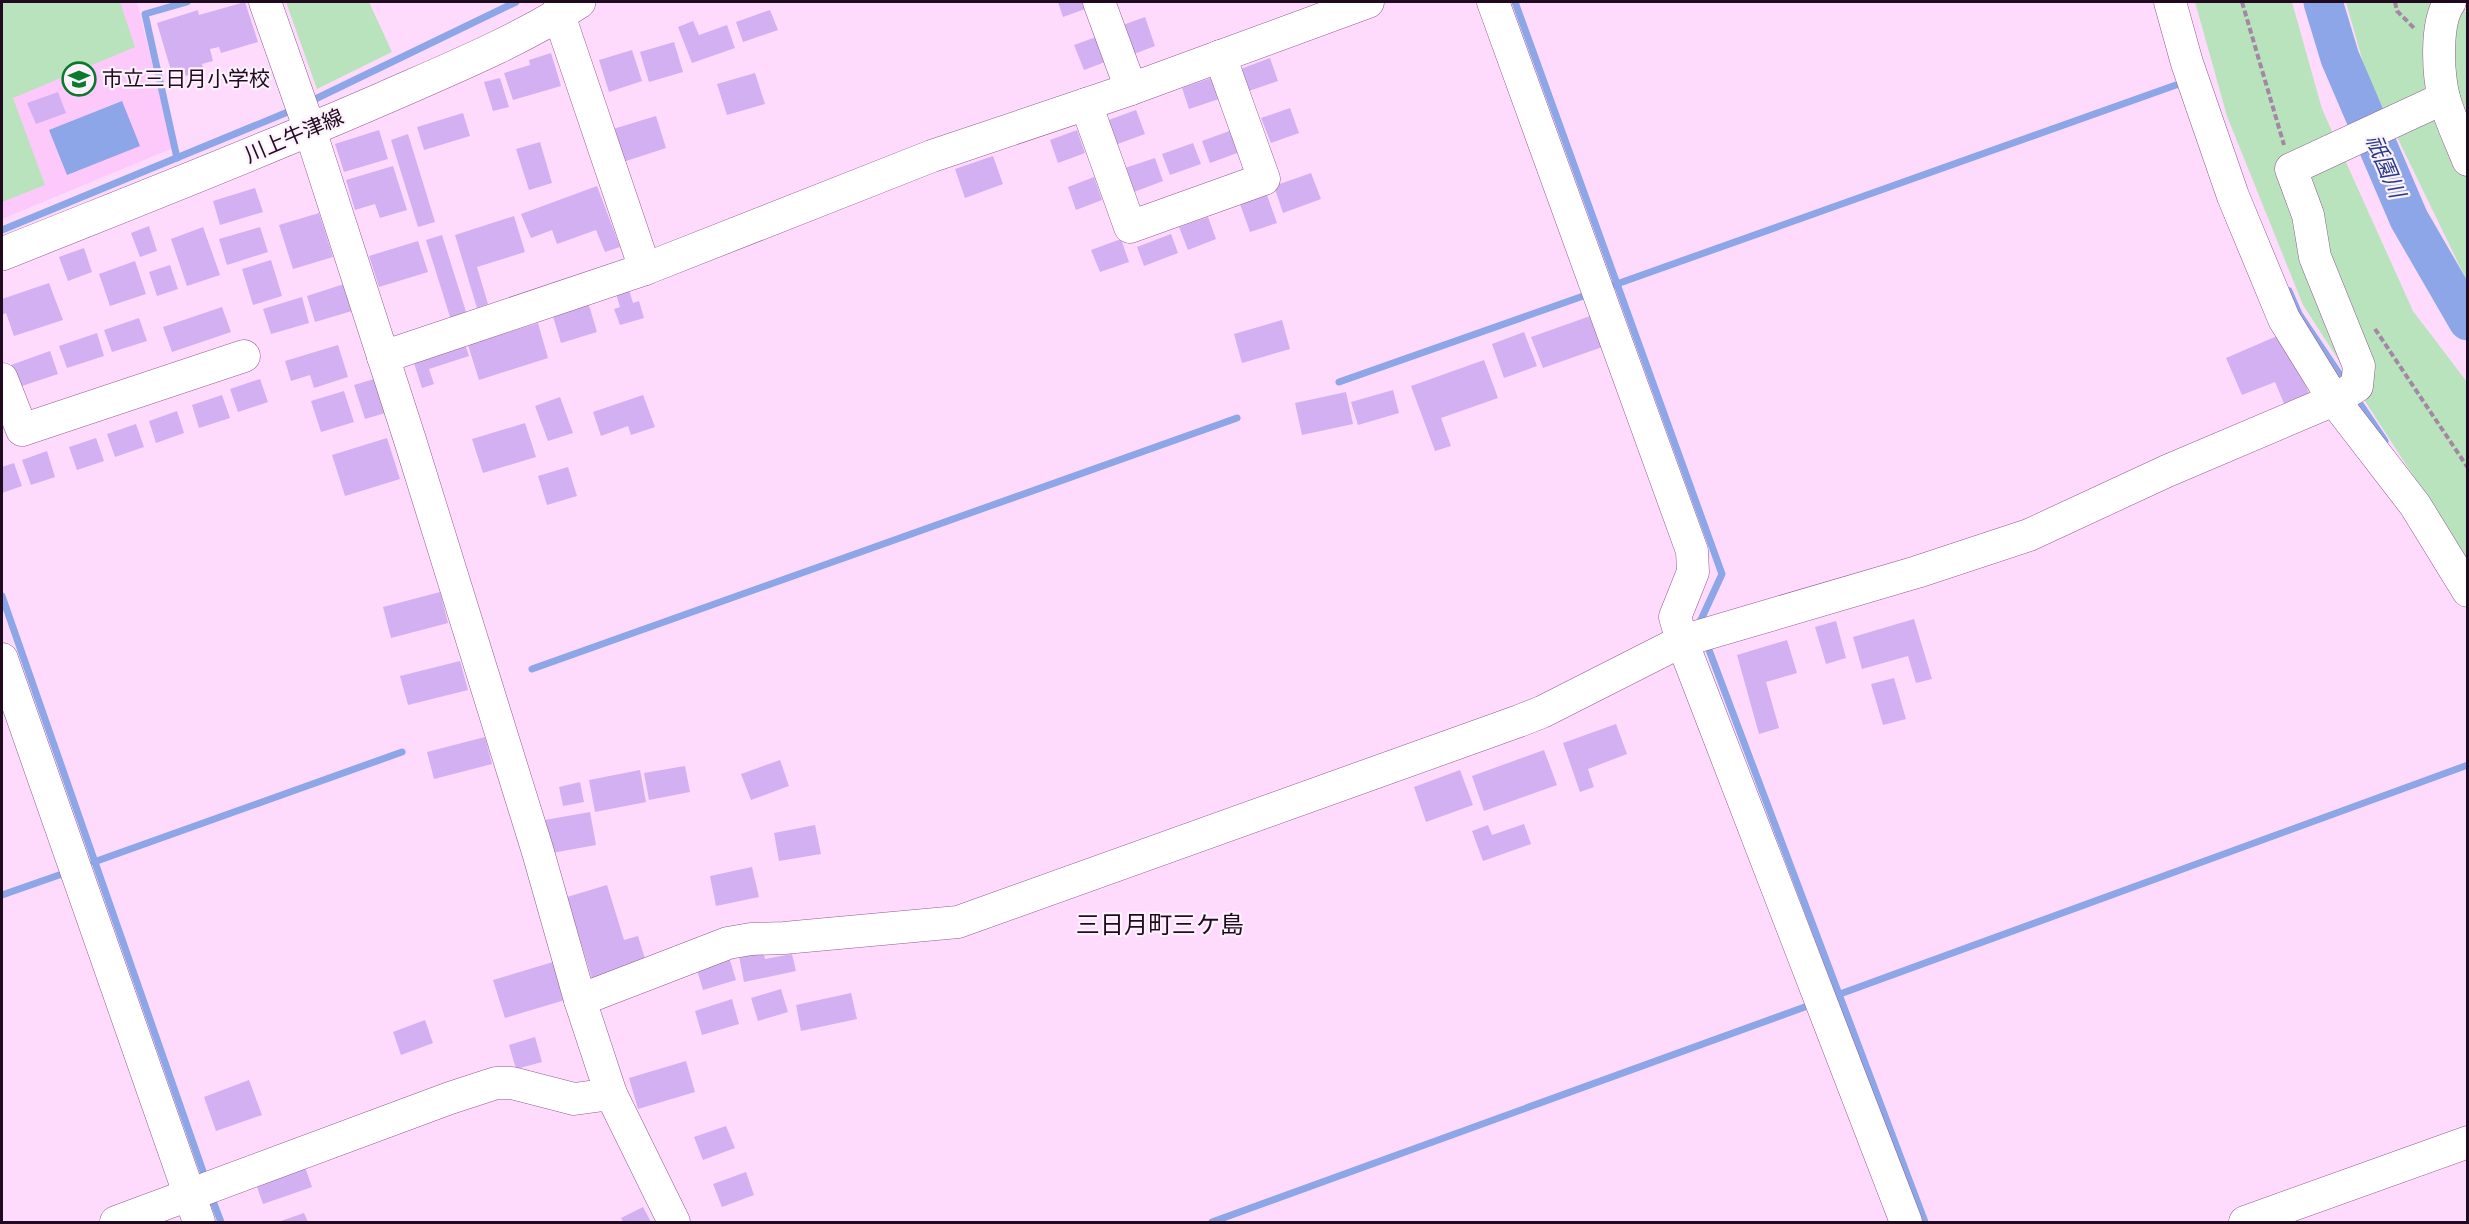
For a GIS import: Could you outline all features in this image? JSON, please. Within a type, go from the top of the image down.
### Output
[{"type":"main road","name":"川上牛津線","points":[[2,254],[304,112],[450,69],[566,6]]},
{"type":"street","points":[[265,2],[304,112],[383,357],[535,841],[580,1000],[611,1094],[674,1222]]},
{"type":"street","points":[[1099,2],[1131,89]]},
{"type":"street","points":[[383,357],[645,269],[932,156],[1131,89],[1368,2]]},
{"type":"street","points":[[1493,2],[1692,551],[1692,572],[1675,617],[1682,641],[1906,1222]]},
{"type":"street","points":[[2170,2],[2187,63],[2233,196],[2284,319],[2346,393],[2468,591]]},
{"type":"street","points":[[2450,2],[2445,9],[2439,51],[2444,98],[2468,160]]},
{"type":"street","points":[[566,6],[645,269]]},
{"type":"street","points":[[1086,104],[1130,227],[1264,179],[1220,56]]},
{"type":"street","points":[[580,1000],[728,943],[752,939],[863,932],[958,922],[1519,721],[1682,641],[1917,572],[2029,535],[2167,471],[2346,393],[2359,366],[2315,257],[2308,215],[2291,169],[2444,98]]},
{"type":"street","points":[[2,379],[22,430],[244,356]]},
{"type":"street","points":[[2,659],[203,1202]]},
{"type":"street","points":[[117,1222],[203,1202],[450,1098],[496,1083],[512,1083],[574,1099],[611,1094]]},
{"type":"street","points":[[2245,1222],[2468,1142]]},
{"type":"path","points":[[2242,2],[2291,169]]},
{"type":"path","points":[[2373,327],[2468,468]]},
{"type":"shaded area","name":"市立三日月小学校","points":[[2,2],[137,2],[173,148],[2,219]]},
{"type":"green space","points":[[2,2],[120,2],[135,47],[13,98],[45,185],[2,202]]},
{"type":"green space","points":[[286,2],[369,2],[392,52],[317,89]]},
{"type":"green space","points":[[2195,2],[2292,2],[2322,109],[2413,311],[2467,382],[2467,559],[2303,305],[2227,116]]},
{"type":"green space","points":[[2346,2],[2464,2],[2468,26],[2467,281],[2366,73]]},
{"type":"water","points":[[122,101],[140,146],[67,175],[49,130]]},
{"type":"building","points":[[245,2],[258,42],[221,53],[219,47],[210,49],[213,61],[202,64],[204,70],[186,76],[184,70],[172,74],[157,23],[198,10],[199,15]]},
{"type":"building","points":[[1058,2],[1082,2],[1085,9],[1063,17]]},
{"type":"building","points":[[770,10],[778,30],[743,42],[736,22]]},
{"type":"building","points":[[1145,17],[1155,46],[1134,54],[1123,25]]},
{"type":"building","points":[[693,21],[699,35],[727,25],[735,48],[692,63],[678,27]]},
{"type":"building","points":[[1096,37],[1105,62],[1084,70],[1074,45]]},
{"type":"building","points":[[674,42],[683,72],[649,82],[640,52]]},
{"type":"building","points":[[632,50],[642,81],[609,92],[599,60]]},
{"type":"building","points":[[551,53],[561,86],[513,100],[504,73],[530,65],[529,60]]},
{"type":"building","points":[[1270,58],[1278,81],[1246,92],[1238,70]]},
{"type":"building","points":[[755,73],[765,104],[727,115],[717,84]]},
{"type":"building","points":[[500,78],[509,107],[493,111],[484,82]]},
{"type":"building","points":[[1211,78],[1219,99],[1189,109],[1182,88]]},
{"type":"building","points":[[58,92],[66,113],[36,124],[27,103]]},
{"type":"building","points":[[1290,108],[1299,133],[1271,143],[1261,118]]},
{"type":"building","points":[[1136,110],[1145,134],[1115,145],[1106,121]]},
{"type":"building","points":[[463,113],[470,136],[424,150],[417,127]]},
{"type":"building","points":[[656,116],[666,148],[623,162],[613,129]]},
{"type":"building","points":[[379,130],[388,159],[344,172],[335,144]]},
{"type":"building","points":[[1077,130],[1085,153],[1058,163],[1050,140]]},
{"type":"building","points":[[1232,130],[1240,152],[1210,163],[1202,141]]},
{"type":"building","points":[[408,134],[435,222],[418,227],[391,140]]},
{"type":"building","points":[[540,142],[552,183],[529,190],[516,149]]},
{"type":"building","points":[[1193,143],[1201,164],[1170,175],[1162,154]]},
{"type":"building","points":[[993,156],[1003,184],[965,198],[955,169]]},
{"type":"building","points":[[1155,158],[1163,181],[1134,192],[1125,168]]},
{"type":"building","points":[[393,166],[407,210],[380,218],[375,204],[355,210],[346,180]]},
{"type":"building","points":[[1311,173],[1321,199],[1283,213],[1274,186]]},
{"type":"building","points":[[1094,177],[1102,200],[1076,210],[1068,187]]},
{"type":"building","points":[[597,186],[620,247],[605,252],[596,230],[557,244],[552,230],[531,238],[521,214]]},
{"type":"building","points":[[255,188],[263,212],[220,225],[213,201]]},
{"type":"building","points":[[1267,195],[1277,223],[1250,232],[1240,204]]},
{"type":"building","points":[[319,213],[333,257],[293,269],[279,225]]},
{"type":"building","points":[[514,216],[525,252],[477,267],[488,304],[477,308],[455,235]]},
{"type":"building","points":[[1208,217],[1216,239],[1188,250],[1179,227]]},
{"type":"building","points":[[149,226],[157,251],[140,257],[131,233]]},
{"type":"building","points":[[203,227],[220,275],[187,286],[171,239]]},
{"type":"building","points":[[260,227],[268,252],[227,265],[219,239]]},
{"type":"building","points":[[1171,234],[1178,253],[1144,266],[1137,247]]},
{"type":"building","points":[[442,235],[467,315],[451,320],[426,240]]},
{"type":"building","points":[[1121,239],[1129,262],[1100,272],[1091,250]]},
{"type":"building","points":[[418,241],[428,272],[379,287],[369,256]]},
{"type":"building","points":[[84,248],[92,272],[68,281],[59,257]]},
{"type":"building","points":[[271,260],[282,296],[253,305],[242,269]]},
{"type":"building","points":[[135,261],[146,294],[110,306],[99,274]]},
{"type":"building","points":[[170,265],[178,289],[157,296],[149,272]]},
{"type":"building","points":[[49,283],[63,320],[14,336],[6,313],[2,315],[2,299]]},
{"type":"building","points":[[344,284],[352,311],[315,322],[307,296]]},
{"type":"building","points":[[629,290],[633,303],[639,301],[644,318],[620,325],[614,309],[620,307],[616,294]]},
{"type":"building","points":[[302,297],[309,323],[271,334],[263,309]]},
{"type":"building","points":[[588,302],[597,332],[561,343],[552,313]]},
{"type":"building","points":[[222,307],[231,332],[172,352],[163,327]]},
{"type":"building","points":[[1593,315],[1605,346],[1543,368],[1531,337]]},
{"type":"building","points":[[139,318],[147,341],[112,352],[104,330]]},
{"type":"building","points":[[1282,320],[1290,349],[1242,363],[1234,334]]},
{"type":"building","points":[[538,323],[548,358],[479,380],[468,345]]},
{"type":"building","points":[[1524,332],[1537,366],[1504,378],[1492,344]]},
{"type":"building","points":[[97,333],[104,356],[67,368],[59,346]]},
{"type":"building","points":[[2284,333],[2310,396],[2285,406],[2275,382],[2242,395],[2226,358]]},
{"type":"building","points":[[464,341],[469,356],[429,369],[434,384],[422,388],[412,357]]},
{"type":"building","points":[[338,345],[348,377],[314,388],[310,375],[291,381],[285,361]]},
{"type":"building","points":[[50,351],[58,374],[19,387],[11,365]]},
{"type":"building","points":[[1484,360],[1498,398],[1441,418],[1451,446],[1435,451],[1411,386]]},
{"type":"building","points":[[260,379],[268,402],[238,412],[230,389]]},
{"type":"building","points":[[374,379],[385,413],[365,419],[354,385]]},
{"type":"building","points":[[1393,390],[1399,413],[1358,425],[1351,402]]},
{"type":"building","points":[[344,391],[354,422],[321,432],[311,401]]},
{"type":"building","points":[[1346,392],[1353,424],[1302,435],[1295,403]]},
{"type":"building","points":[[222,395],[230,418],[199,428],[192,405]]},
{"type":"building","points":[[643,395],[655,427],[631,435],[628,426],[601,436],[593,412]]},
{"type":"building","points":[[560,397],[573,433],[548,441],[535,406]]},
{"type":"building","points":[[177,411],[184,433],[156,443],[149,421]]},
{"type":"building","points":[[525,423],[536,457],[483,473],[472,439]]},
{"type":"building","points":[[136,424],[144,447],[115,457],[107,434]]},
{"type":"building","points":[[96,438],[104,461],[77,470],[69,447]]},
{"type":"building","points":[[387,438],[400,479],[345,496],[332,455]]},
{"type":"building","points":[[47,451],[55,477],[31,485],[22,460]]},
{"type":"building","points":[[14,463],[22,486],[2,493],[2,467]]},
{"type":"building","points":[[568,467],[577,496],[547,505],[538,476]]},
{"type":"building","points":[[440,592],[448,623],[391,638],[383,607]]},
{"type":"building","points":[[1914,619],[1932,679],[1916,683],[1908,656],[1862,669],[1853,637]]},
{"type":"building","points":[[1836,621],[1846,658],[1826,664],[1815,627]]},
{"type":"building","points":[[1787,640],[1797,673],[1766,682],[1779,728],[1759,734],[1737,655]]},
{"type":"building","points":[[460,661],[468,690],[408,705],[400,676]]},
{"type":"building","points":[[1894,678],[1906,719],[1883,725],[1871,684]]},
{"type":"building","points":[[1616,724],[1627,754],[1588,769],[1594,787],[1580,792],[1563,743]]},
{"type":"building","points":[[485,737],[492,764],[434,779],[427,752]]},
{"type":"building","points":[[1544,750],[1557,785],[1484,811],[1472,776]]},
{"type":"building","points":[[780,760],[789,786],[751,800],[741,774]]},
{"type":"building","points":[[685,766],[690,792],[649,800],[644,773]]},
{"type":"building","points":[[640,770],[646,802],[595,812],[589,780]]},
{"type":"building","points":[[1460,770],[1473,805],[1426,822],[1414,787]]},
{"type":"building","points":[[580,782],[584,802],[563,806],[559,787]]},
{"type":"building","points":[[590,812],[596,845],[552,853],[545,820]]},
{"type":"building","points":[[1524,824],[1531,844],[1483,861],[1472,831],[1488,825],[1492,835]]},
{"type":"building","points":[[815,825],[821,854],[779,861],[774,833]]},
{"type":"building","points":[[752,867],[759,897],[716,906],[710,876]]},
{"type":"building","points":[[607,885],[624,940],[638,936],[646,962],[592,979],[567,897]]},
{"type":"building","points":[[763,951],[765,959],[792,954],[796,971],[744,982],[739,956]]},
{"type":"building","points":[[729,957],[736,980],[703,990],[696,967]]},
{"type":"building","points":[[553,962],[565,1000],[505,1018],[493,980]]},
{"type":"building","points":[[781,989],[788,1012],[758,1021],[751,998]]},
{"type":"building","points":[[851,993],[857,1019],[801,1031],[796,1005]]},
{"type":"building","points":[[732,999],[739,1024],[702,1035],[695,1011]]},
{"type":"building","points":[[425,1020],[433,1043],[401,1055],[393,1032]]},
{"type":"building","points":[[535,1037],[542,1062],[516,1069],[509,1045]]},
{"type":"building","points":[[686,1061],[695,1092],[638,1109],[629,1078]]},
{"type":"building","points":[[249,1080],[262,1115],[216,1131],[204,1097]]},
{"type":"building","points":[[726,1126],[735,1148],[703,1160],[694,1137]]},
{"type":"building","points":[[305,1167],[312,1187],[263,1204],[256,1184]]},
{"type":"building","points":[[746,1172],[754,1195],[722,1207],[713,1184]]},
{"type":"building","points":[[643,1207],[651,1222],[623,1222],[621,1218]]},
{"type":"building","points":[[304,1213],[308,1222],[278,1222]]},
{"type":"waterway","points":[[177,158],[145,14],[187,2]]},
{"type":"waterway","points":[[307,103],[516,2]]},
{"type":"waterway","points":[[1515,2],[1722,574],[1700,626]]},
{"type":"waterway","name":"祇園川","points":[[2323,2],[2340,58],[2409,219],[2468,321]]},
{"type":"waterway","points":[[1614,285],[2176,85]]},
{"type":"waterway","points":[[2,230],[295,109]]},
{"type":"waterway","points":[[2289,291],[2299,314],[2346,384]]},
{"type":"waterway","points":[[1339,382],[1589,294]]},
{"type":"waterway","points":[[2354,395],[2385,441]]},
{"type":"waterway","points":[[532,669],[1237,418]]},
{"type":"waterway","points":[[2,596],[206,1180]]},
{"type":"waterway","points":[[1706,642],[1925,1222]]},
{"type":"waterway","points":[[94,862],[402,752]]},
{"type":"waterway","points":[[1829,998],[2468,765]]},
{"type":"waterway","points":[[2,895],[62,874]]},
{"type":"waterway","points":[[1212,1222],[1813,1004]]},
{"type":"waterway","points":[[211,1196],[221,1222]]},
{"type":"place","name":"市立三日月小学校","points":[[79,79]]},
{"type":"district","name":"三日月町三ケ島","points":[[1160,925]]}]
